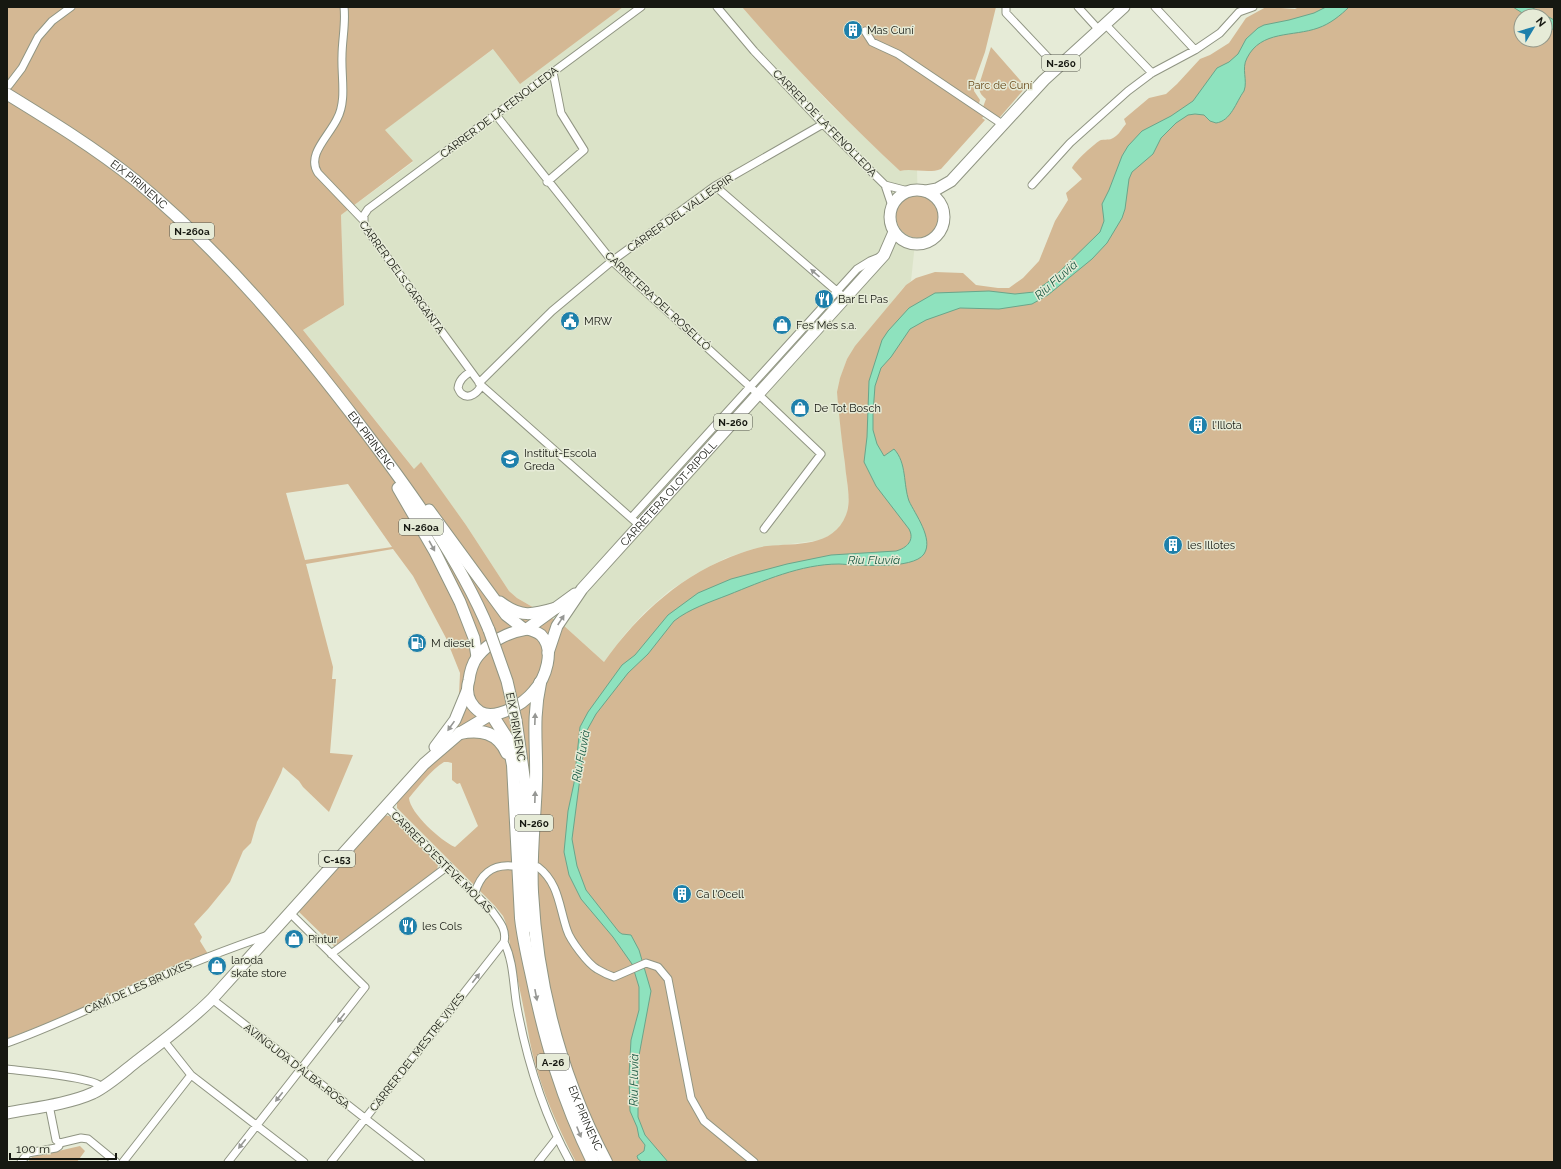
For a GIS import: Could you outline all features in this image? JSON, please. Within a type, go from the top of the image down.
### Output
[{"type":"highway","name":"N-260","points":[[533,958],[532,870],[536,775],[534,717],[540,683]]},
{"type":"highway","name":"N-260","points":[[491,715],[508,740],[513,764],[521,918],[524,941],[533,958]]},
{"type":"highway","points":[[460,732],[472,730],[483,731],[496,738],[506,749],[513,764]]},
{"type":"highway","name":"EIX PIRINENC","points":[[533,958],[540,1014],[554,1068],[581,1138],[593,1162]]},
{"type":"highway","name":"EIX PIRINENC","points":[[533,958],[561,1055],[582,1114],[606,1162]]},
{"type":"main road","name":"N-260","points":[[908,191],[926,191],[937,189],[951,180],[1057,67],[1124,7]]},
{"type":"main road","name":"EIX PIRINENC","points":[[8,90],[134,179],[180,220],[249,290],[292,339],[345,405],[394,471],[451,557],[473,596],[489,630],[505,675],[516,720],[525,783],[527,910],[533,958]]},
{"type":"main road","name":"N-260","points":[[908,243],[925,243],[937,236],[942,229],[944,221],[943,208],[946,191],[951,180]]},
{"type":"main road","points":[[908,191],[898,197],[892,206],[890,219],[894,232],[908,243]]},
{"type":"main road","points":[[926,191],[938,199],[943,208]]},
{"type":"main road","name":"CARRETERA OLOT-RIPOLL","points":[[884,255],[894,232]]},
{"type":"main road","name":"CARRETERA OLOT-RIPOLL","points":[[548,654],[558,626],[582,589],[635,522],[840,295],[884,255],[908,243]]},
{"type":"main road","name":"N-260a","points":[[345,405],[364,438],[414,514],[435,552],[460,602],[474,638],[478,657]]},
{"type":"main road","name":"N-260a","points":[[394,471],[410,486],[506,615],[526,629]]},
{"type":"main road","name":"CARRETERA OLOT-RIPOLL","points":[[526,629],[582,589]]},
{"type":"main road","name":"N-260a","points":[[492,596],[514,611],[532,615],[556,608]]},
{"type":"main road","name":"N-260","points":[[526,629],[541,635],[547,647],[548,654],[546,671],[540,683],[528,697],[516,706],[491,715],[484,714],[474,707],[469,700],[467,690],[467,684],[478,657],[499,639],[510,633],[526,629]]},
{"type":"main road","name":"C-153","points":[[424,764],[455,720],[467,690]]},
{"type":"main road","name":"C-153","points":[[7,1113],[49,1105],[93,1093],[188,1022],[212,999],[424,764],[460,732],[491,715]]},
{"type":"street","points":[[8,90],[22,68],[38,37],[52,21],[70,7]]},
{"type":"street","name":"CARRER DELS GARGANTA","points":[[344,7],[342,104],[338,119],[318,150],[314,161],[314,168],[364,221],[365,227],[480,384],[635,522]]},
{"type":"street","name":"CARRER DE LA FENOLLEDA","points":[[364,221],[364,215],[368,209],[641,7]]},
{"type":"street","name":"CARRER DE LA FENOLLEDA","points":[[717,7],[754,51],[823,124],[886,185]]},
{"type":"street","points":[[1078,7],[1152,73]]},
{"type":"street","points":[[1155,7],[1196,50]]},
{"type":"street","points":[[1032,185],[1070,143],[1128,91],[1152,73],[1196,50],[1220,33],[1237,10],[1254,7]]},
{"type":"street","points":[[1006,10],[1057,67]]},
{"type":"street","points":[[865,31],[872,42],[898,54],[1002,124]]},
{"type":"street","points":[[547,182],[584,150],[561,113],[553,72]]},
{"type":"street","name":"CARRETERA DEL ROSELLÓ","points":[[496,115],[547,182],[612,261],[754,390],[821,454],[764,529]]},
{"type":"street","name":"CARRER DEL VALLESPIR","points":[[480,384],[552,311],[612,261],[715,186],[823,124]]},
{"type":"street","points":[[886,185],[908,191]]},
{"type":"street","points":[[886,185],[892,206]]},
{"type":"street","points":[[715,186],[840,295]]},
{"type":"street","points":[[470,372],[463,377],[459,383],[458,388],[462,395],[467,396],[474,394],[480,389],[480,384]]},
{"type":"street","name":"CARRER D'ESTEVE MOLAS","points":[[386,806],[475,893],[492,911],[504,929],[506,935],[504,942],[509,951],[517,1007],[530,1063],[557,1138],[570,1162]]},
{"type":"street","points":[[475,893],[478,882],[488,871],[504,865],[512,866]]},
{"type":"street","points":[[331,954],[448,866]]},
{"type":"street","points":[[538,867],[547,874],[552,883],[561,905],[567,932],[595,969],[614,977],[646,963],[658,967],[668,979],[691,1098],[704,1121],[754,1162]]},
{"type":"street","points":[[228,1162],[365,987],[289,912]]},
{"type":"street","name":"CAMÍ DE LES BRUIXES","points":[[7,1043],[96,1007],[134,988],[197,961],[270,934]]},
{"type":"street","name":"CARRER DEL MESTRE VIVES","points":[[331,1162],[504,942]]},
{"type":"street","name":"AVINGUDA D'ALBA-ROSA","points":[[212,999],[421,1162]]},
{"type":"street","points":[[164,1041],[191,1075],[304,1162]]},
{"type":"street","points":[[7,1069],[78,1078],[96,1083],[102,1087]]},
{"type":"street","points":[[123,1162],[191,1075]]},
{"type":"street","points":[[49,1105],[54,1134],[56,1140],[60,1143]]},
{"type":"street","points":[[20,1162],[28,1153],[56,1148],[60,1143],[82,1138],[88,1139],[116,1162]]},
{"type":"street","points":[[538,1162],[557,1138]]},
{"type":"shaded area","points":[[550,7],[742,7],[829,103],[900,171],[917,168],[918,215],[911,281],[903,288],[847,359],[839,382],[838,404],[849,498],[847,514],[842,524],[834,533],[821,540],[753,549],[726,558],[697,573],[669,591],[644,613],[625,634],[604,662],[562,624],[517,598],[509,591],[466,525],[421,463],[415,470],[303,330],[344,305],[341,215],[413,162],[384,130]]},
{"type":"green space","points":[[7,7],[623,7],[520,84],[493,49],[385,130],[413,161],[341,215],[344,305],[303,330],[414,469],[421,462],[466,525],[509,591],[517,598],[562,624],[604,662],[647,611],[681,583],[700,572],[720,561],[757,548],[801,544],[823,539],[840,526],[848,509],[849,496],[837,392],[847,359],[855,346],[906,285],[916,278],[935,272],[963,273],[976,285],[1009,288],[1023,278],[1039,261],[1055,221],[1068,200],[1066,193],[1082,179],[1072,168],[1077,161],[1085,152],[1101,140],[1114,138],[1126,124],[1124,119],[1149,98],[1166,94],[1200,59],[1210,55],[1229,43],[1246,18],[1266,7],[1295,9],[1299,7],[1554,7],[1554,1162],[576,1162],[554,1117],[532,1053],[521,994],[503,916],[495,906],[397,808],[397,800],[435,759],[457,740],[460,673],[446,638],[413,576],[393,549],[306,564],[333,667],[332,679],[336,679],[330,753],[353,755],[329,812],[283,767],[257,822],[251,843],[243,851],[230,882],[194,924],[202,937],[200,941],[208,954],[130,986],[78,1011],[7,1039]],"holes":[[[348,484],[392,547],[305,560],[286,493]],[[444,762],[452,763],[452,780],[457,784],[460,783],[478,826],[455,847],[442,839],[420,819],[409,798],[425,778]]]},
{"type":"green space","points":[[742,7],[996,7],[985,52],[975,80],[974,91],[980,100],[977,109],[985,115],[982,118],[985,120],[941,169],[931,171],[900,171],[819,91]]},
{"type":"green space","name":"Parc de Cuní","points":[[991,47],[1026,87],[1000,117],[994,118],[983,107],[986,99],[981,93],[979,87]]},
{"type":"green space","points":[[918,194],[930,198],[936,204],[940,216],[936,228],[930,234],[918,238],[906,234],[900,228],[896,216],[900,204],[906,198]]},
{"type":"green space","points":[[385,815],[392,817],[435,860],[438,864],[437,871],[337,947],[334,946],[298,911]]},
{"type":"green space","points":[[80,1146],[85,1151],[77,1162],[28,1162],[32,1157]]},
{"type":"water","name":"Riu Fluvià","points":[[1326,7],[1349,7],[1335,19],[1318,28],[1278,36],[1260,43],[1253,49],[1245,62],[1244,91],[1226,119],[1216,123],[1210,121],[1204,115],[1188,115],[1176,123],[1161,138],[1153,154],[1132,172],[1129,179],[1125,209],[1122,218],[1107,243],[1092,259],[1048,295],[1032,304],[999,309],[960,308],[926,320],[910,329],[891,357],[881,368],[875,386],[873,430],[877,444],[884,456],[894,449],[901,461],[909,501],[919,520],[927,541],[924,554],[918,559],[897,564],[839,564],[796,570],[768,579],[693,609],[674,621],[648,654],[628,673],[596,714],[586,732],[572,839],[577,866],[586,890],[619,932],[622,934],[631,935],[639,950],[651,991],[638,1061],[638,1117],[645,1135],[668,1162],[642,1162],[637,1156],[644,1151],[645,1145],[639,1137],[637,1127],[630,1111],[629,1076],[631,1040],[639,1010],[639,987],[632,964],[613,937],[581,899],[569,875],[564,852],[568,811],[574,783],[580,727],[588,712],[622,665],[635,655],[668,615],[698,593],[731,579],[787,564],[831,555],[896,551],[907,546],[911,537],[909,529],[876,486],[864,462],[867,437],[869,381],[882,340],[888,331],[909,308],[935,293],[989,291],[1015,294],[1034,292],[1052,279],[1100,232],[1104,221],[1102,204],[1122,156],[1128,146],[1142,131],[1171,116],[1193,101],[1217,68],[1229,62],[1238,54],[1246,39],[1258,28],[1264,25],[1314,13]]},
{"type":"water","points":[[1513,7],[1533,8],[1515,8]]},
{"type":"water","points":[[1553,19],[1554,20],[1553,29]]},
{"type":"place","name":"Mas Cuní","points":[[853,30]]},
{"type":"place","name":"Bar El Pas","points":[[824,299]]},
{"type":"place","name":"MRW","points":[[570,321]]},
{"type":"place","name":"Fes Més s.a.","points":[[782,325]]},
{"type":"place","name":"De Tot Bosch","points":[[800,408]]},
{"type":"place","name":"l'Illota","points":[[1198,425]]},
{"type":"place","name":"Institut-Escola Greda","points":[[510,459]]},
{"type":"place","name":"les Illotes","points":[[1173,545]]},
{"type":"place","name":"M diesel","points":[[417,643]]},
{"type":"place","name":"Ca l'Ocell","points":[[682,894]]},
{"type":"place","name":"les Cols","points":[[408,926]]},
{"type":"place","name":"Pintur","points":[[294,939]]},
{"type":"place","name":"laroda skate store","points":[[217,966]]}]
